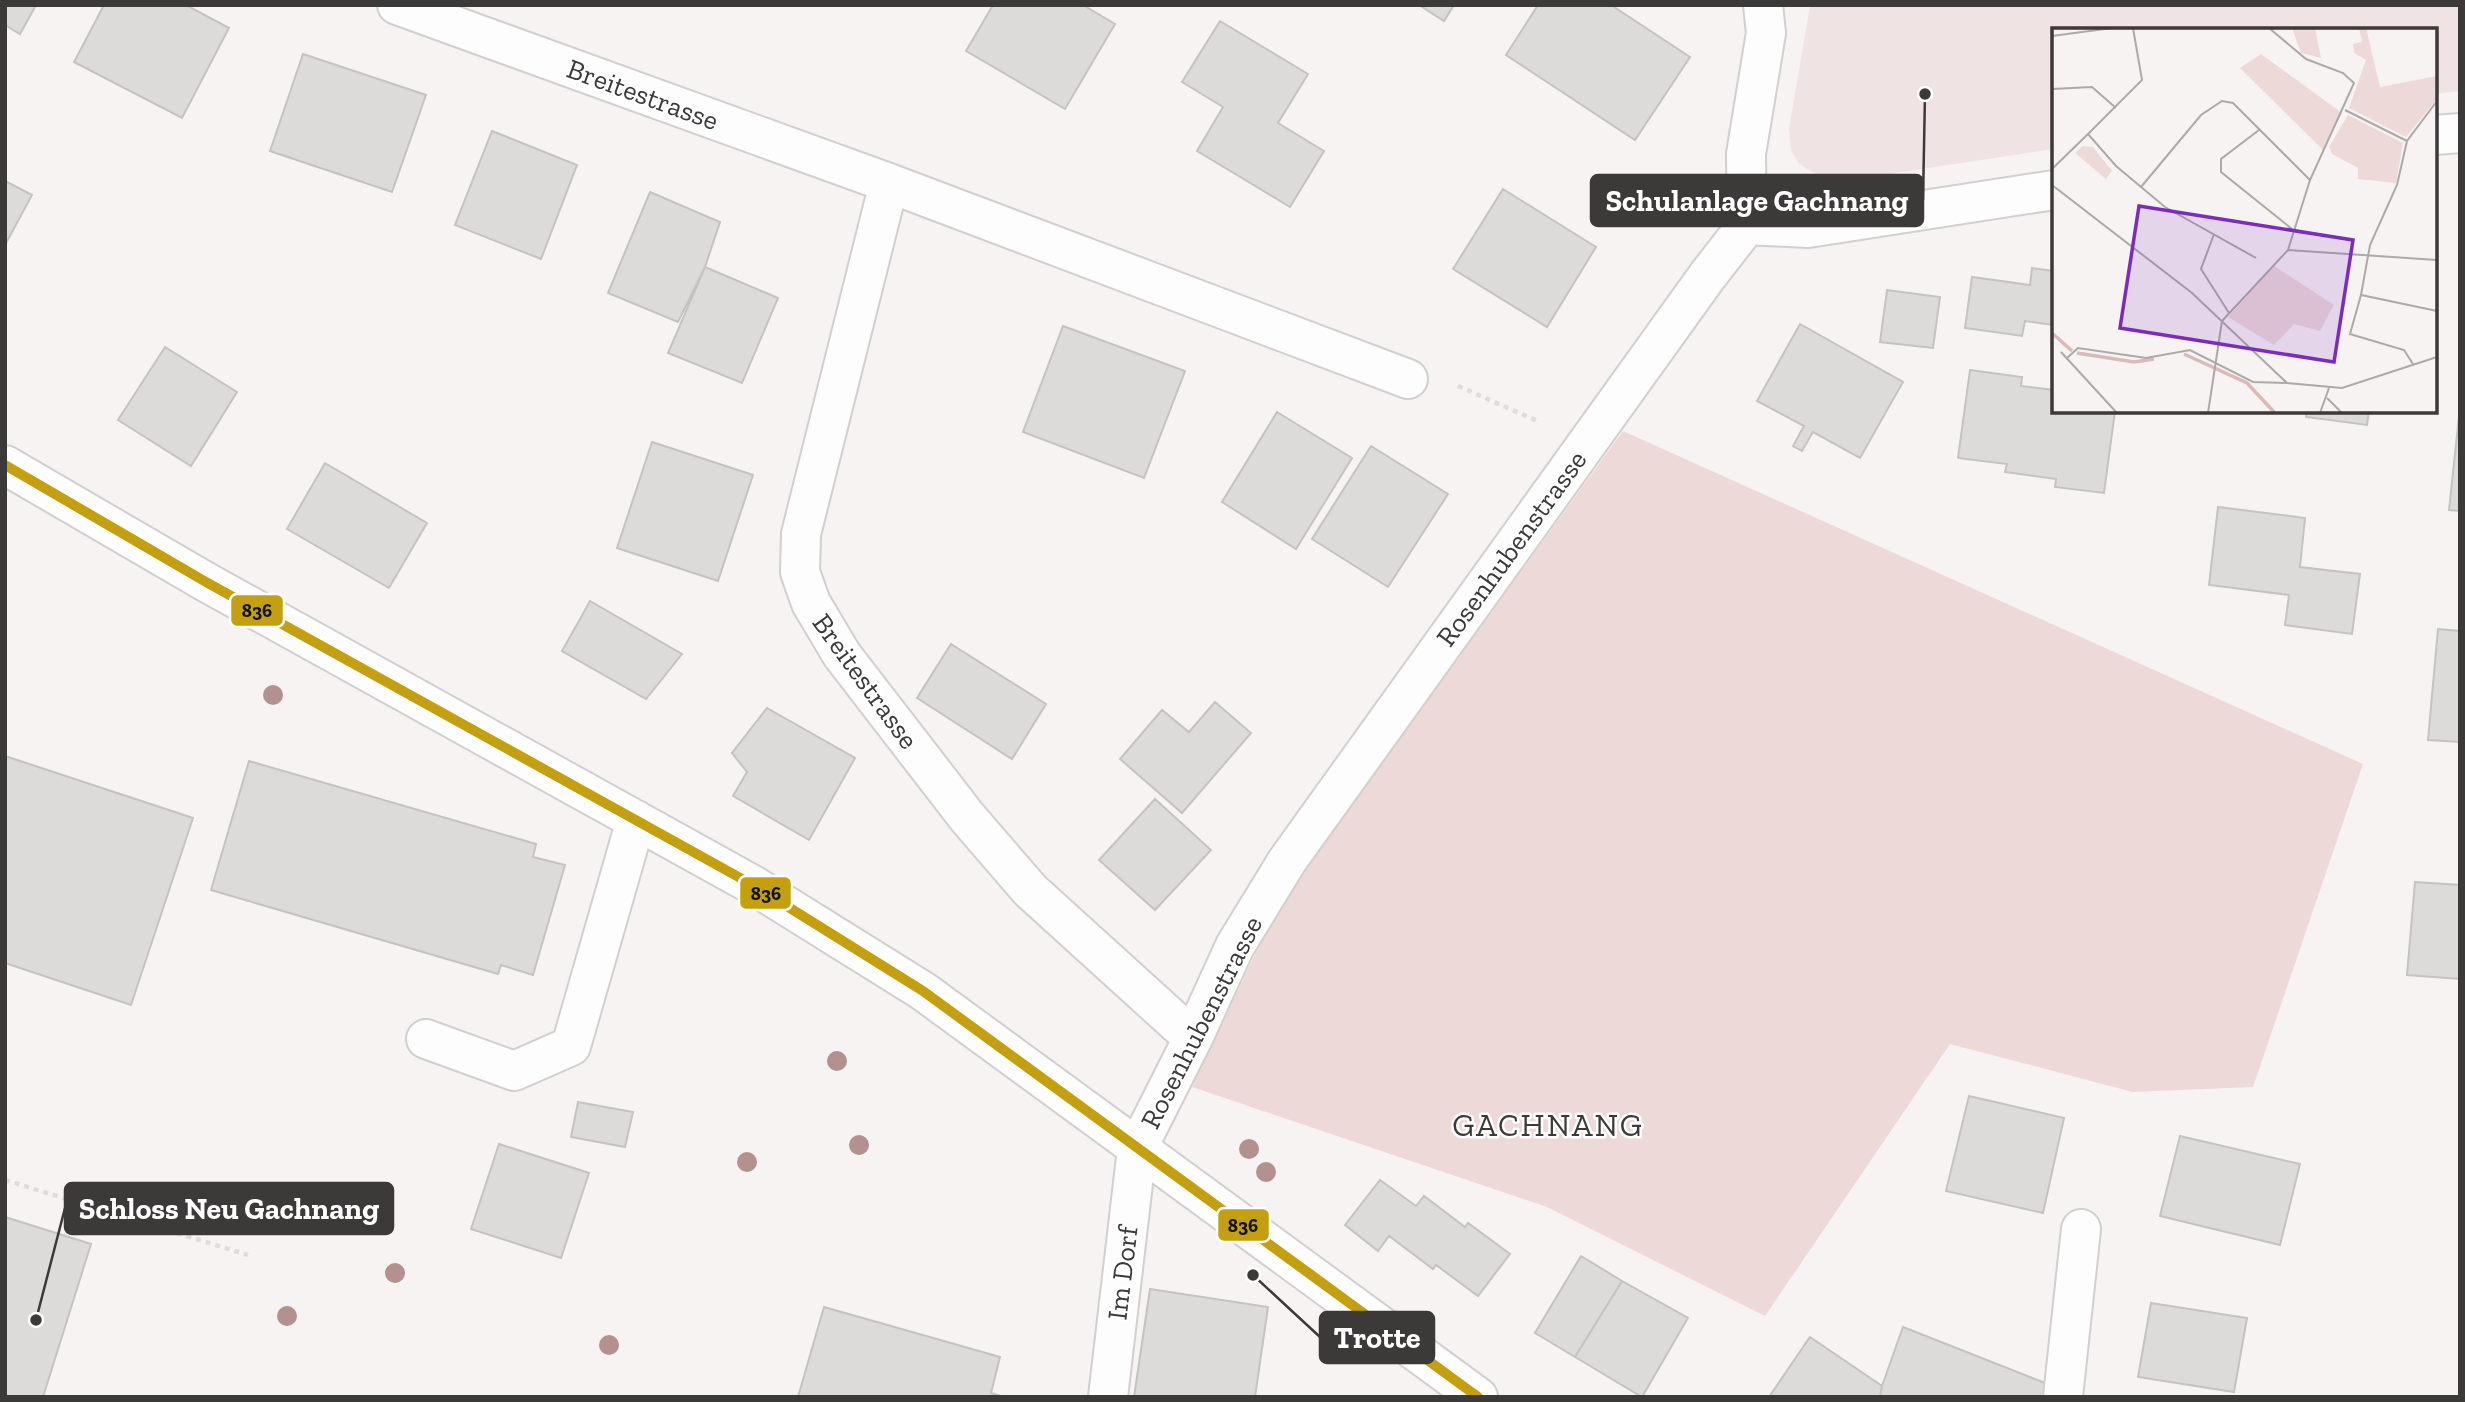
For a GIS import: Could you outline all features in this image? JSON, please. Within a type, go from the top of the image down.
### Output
[{"type":"street","name":"Breitestrasse","points":[[397,5],[889,183],[1408,379]]},
{"type":"street","points":[[1763,5],[1766,33],[1746,154],[1747,225],[1808,228],[2052,190]]},
{"type":"street","points":[[2437,135],[2460,133]]},
{"type":"street","name":"Breitestrasse","points":[[889,183],[801,534],[800,572],[811,603],[842,655],[967,817],[1030,890],[1193,1038]]},
{"type":"street","name":"Rosenhubenstrasse","points":[[1137,1149],[1193,1038],[1235,946],[1287,861],[1708,275],[1747,225]]},
{"type":"street","points":[[5,466],[206,582],[753,885],[923,991],[1478,1397]]},
{"type":"street","points":[[426,1039],[514,1071],[571,1046],[636,820]]},
{"type":"street","name":"Im Dorf","points":[[1108,1397],[1137,1149]]},
{"type":"street","points":[[2063,1397],[2081,1229]]},
{"type":"path","points":[[1408,379],[1432,374],[1587,443]]},
{"type":"path","points":[[5,1180],[248,1255]]},
{"type":"shaded area","points":[[1810,5],[2460,5],[2460,91],[2437,94],[2437,28],[2052,28],[2052,149],[1828,181],[1799,164],[1791,150],[1789,129]]},
{"type":"shaded area","points":[[1623,431],[2363,764],[2253,1087],[2133,1092],[1950,1044],[1765,1316],[1547,1207],[1192,1087],[1280,902]]},
{"type":"building","points":[[5,5],[36,5],[20,34],[5,25]]},
{"type":"building","points":[[104,5],[186,5],[229,28],[182,118],[74,62]]},
{"type":"building","points":[[993,5],[1083,5],[1115,24],[1065,109],[966,51]]},
{"type":"building","points":[[1419,5],[1454,5],[1444,21]]},
{"type":"building","points":[[1538,5],[1611,5],[1690,57],[1635,140],[1506,55]]},
{"type":"building","points":[[1220,21],[1308,74],[1278,123],[1324,151],[1290,207],[1197,151],[1223,107],[1182,82]]},
{"type":"building","points":[[303,54],[426,95],[392,192],[270,151]]},
{"type":"building","points":[[492,131],[577,165],[541,259],[455,225]]},
{"type":"building","points":[[5,181],[32,195],[5,245]]},
{"type":"building","points":[[1503,189],[1596,247],[1547,327],[1453,269]]},
{"type":"building","points":[[650,192],[720,222],[705,267],[678,322],[608,293]]},
{"type":"building","points":[[705,267],[778,298],[742,383],[668,353]]},
{"type":"building","points":[[2032,268],[2052,271],[2052,325],[2025,321],[2022,336],[1965,328],[1972,277],[2030,285]]},
{"type":"building","points":[[1887,290],[1940,297],[1933,348],[1880,342]]},
{"type":"building","points":[[1800,324],[1903,382],[1860,458],[1813,432],[1802,451],[1793,446],[1804,426],[1757,401]]},
{"type":"building","points":[[1063,326],[1185,371],[1144,478],[1023,432]]},
{"type":"building","points":[[165,347],[237,392],[191,466],[118,420]]},
{"type":"building","points":[[1970,370],[2022,377],[2021,386],[2052,390],[2052,413],[2115,413],[2104,493],[2055,487],[2056,479],[2005,472],[2007,464],[1958,458]]},
{"type":"building","points":[[1277,412],[1352,458],[1296,549],[1222,502]]},
{"type":"building","points":[[2307,413],[2369,413],[2367,425],[2306,417]]},
{"type":"building","points":[[2460,416],[2460,511],[2449,510]]},
{"type":"building","points":[[652,442],[753,475],[718,581],[617,548]]},
{"type":"building","points":[[1371,446],[1448,494],[1388,587],[1312,539]]},
{"type":"building","points":[[325,463],[427,523],[389,588],[287,529]]},
{"type":"building","points":[[2218,507],[2305,518],[2300,567],[2360,574],[2352,634],[2285,625],[2289,595],[2209,585]]},
{"type":"building","points":[[590,601],[682,654],[646,699],[562,651]]},
{"type":"building","points":[[2438,629],[2460,631],[2460,742],[2428,740]]},
{"type":"building","points":[[951,644],[1046,704],[1012,759],[917,698]]},
{"type":"building","points":[[1215,702],[1251,733],[1182,813],[1120,759],[1162,710],[1189,732]]},
{"type":"building","points":[[767,708],[855,758],[809,840],[733,796],[747,772],[732,753]]},
{"type":"building","points":[[5,756],[193,818],[131,1005],[5,963]]},
{"type":"building","points":[[249,761],[536,844],[533,857],[565,865],[533,975],[501,965],[498,974],[211,890]]},
{"type":"building","points":[[1155,799],[1211,850],[1155,910],[1099,860]]},
{"type":"building","points":[[2415,882],[2460,885],[2460,979],[2407,975]]},
{"type":"building","points":[[1969,1096],[2064,1118],[2043,1213],[1946,1191]]},
{"type":"building","points":[[578,1102],[633,1112],[625,1147],[571,1137]]},
{"type":"building","points":[[2180,1136],[2300,1164],[2280,1245],[2160,1216]]},
{"type":"building","points":[[499,1144],[589,1173],[561,1258],[471,1229]]},
{"type":"building","points":[[1380,1180],[1416,1206],[1424,1196],[1465,1227],[1468,1223],[1510,1254],[1478,1296],[1436,1265],[1433,1269],[1389,1236],[1378,1251],[1345,1225]]},
{"type":"building","points":[[5,1217],[91,1244],[43,1397],[5,1396]]},
{"type":"building","points":[[1581,1256],[1622,1281],[1575,1357],[1535,1333]]},
{"type":"building","points":[[1622,1281],[1688,1318],[1642,1397],[1575,1357]]},
{"type":"building","points":[[1150,1289],[1268,1307],[1255,1397],[1134,1397]]},
{"type":"building","points":[[2151,1303],[2247,1318],[2234,1392],[2138,1377]]},
{"type":"building","points":[[824,1307],[1000,1357],[991,1393],[1004,1397],[798,1397]]},
{"type":"building","points":[[1903,1327],[2045,1383],[2044,1397],[1880,1397]]},
{"type":"building","points":[[1810,1337],[1882,1386],[1880,1397],[1769,1397]]},
{"type":"transit line","name":"836","points":[[5,465],[206,582],[753,885],[923,991],[1478,1397]]},
{"type":"place","name":"Schulanlage Gachnang","points":[[1925,94]]},
{"type":"place","name":"Trotte","points":[[1253,1275]]},
{"type":"place","name":"Schloss Neu Gachnang","points":[[36,1320]]},
{"type":"district","name":"GACHNANG","points":[[1548,1125]]}]
